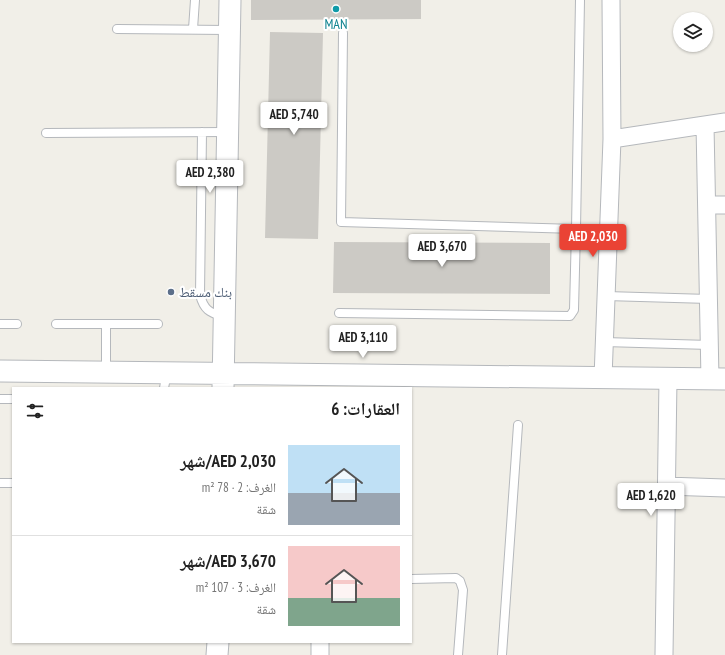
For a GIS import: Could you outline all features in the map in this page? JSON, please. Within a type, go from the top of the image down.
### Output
[{"type":"street","points":[[223,380],[230,0]]},
{"type":"street","points":[[603,378],[612,138],[611,0]]},
{"type":"street","points":[[612,138],[725,122]]},
{"type":"street","points":[[0,370],[106,371],[166,380],[315,381],[603,378],[718,379],[710,345],[706,125]]},
{"type":"street","points":[[707,204],[725,204]]},
{"type":"street","points":[[664,655],[668,379]]},
{"type":"street","points":[[666,486],[725,488]]},
{"type":"street","points":[[217,655],[218,643]]},
{"type":"street","points":[[320,643],[320,655]]},
{"type":"lane","points":[[193,29],[195,0]]},
{"type":"lane","points":[[339,312],[570,316],[574,310],[580,0]]},
{"type":"lane","points":[[117,29],[230,30]]},
{"type":"lane","points":[[343,33],[341,222],[576,230]]},
{"type":"lane","points":[[202,132],[200,295],[203,306],[210,312],[224,317]]},
{"type":"lane","points":[[46,133],[228,132]]},
{"type":"lane","points":[[606,296],[709,299]]},
{"type":"lane","points":[[0,324],[16,324]]},
{"type":"lane","points":[[56,324],[158,324]]},
{"type":"lane","points":[[106,324],[106,371]]},
{"type":"lane","points":[[604,342],[710,345]]},
{"type":"lane","points":[[0,399],[12,399]]},
{"type":"lane","points":[[502,655],[518,425]]},
{"type":"lane","points":[[0,483],[12,483]]},
{"type":"lane","points":[[412,579],[456,578],[460,581],[463,590],[458,655]]},
{"type":"building","name":"MAN","points":[[251,0],[421,0],[421,19],[251,20]]},
{"type":"building","points":[[270,32],[323,33],[318,239],[265,238]]},
{"type":"building","points":[[334,242],[550,243],[550,294],[333,293]]},
{"type":"place","name":"MAN","points":[[336,9]]},
{"type":"place","name":"بنك مسقط","points":[[171,292]]}]
